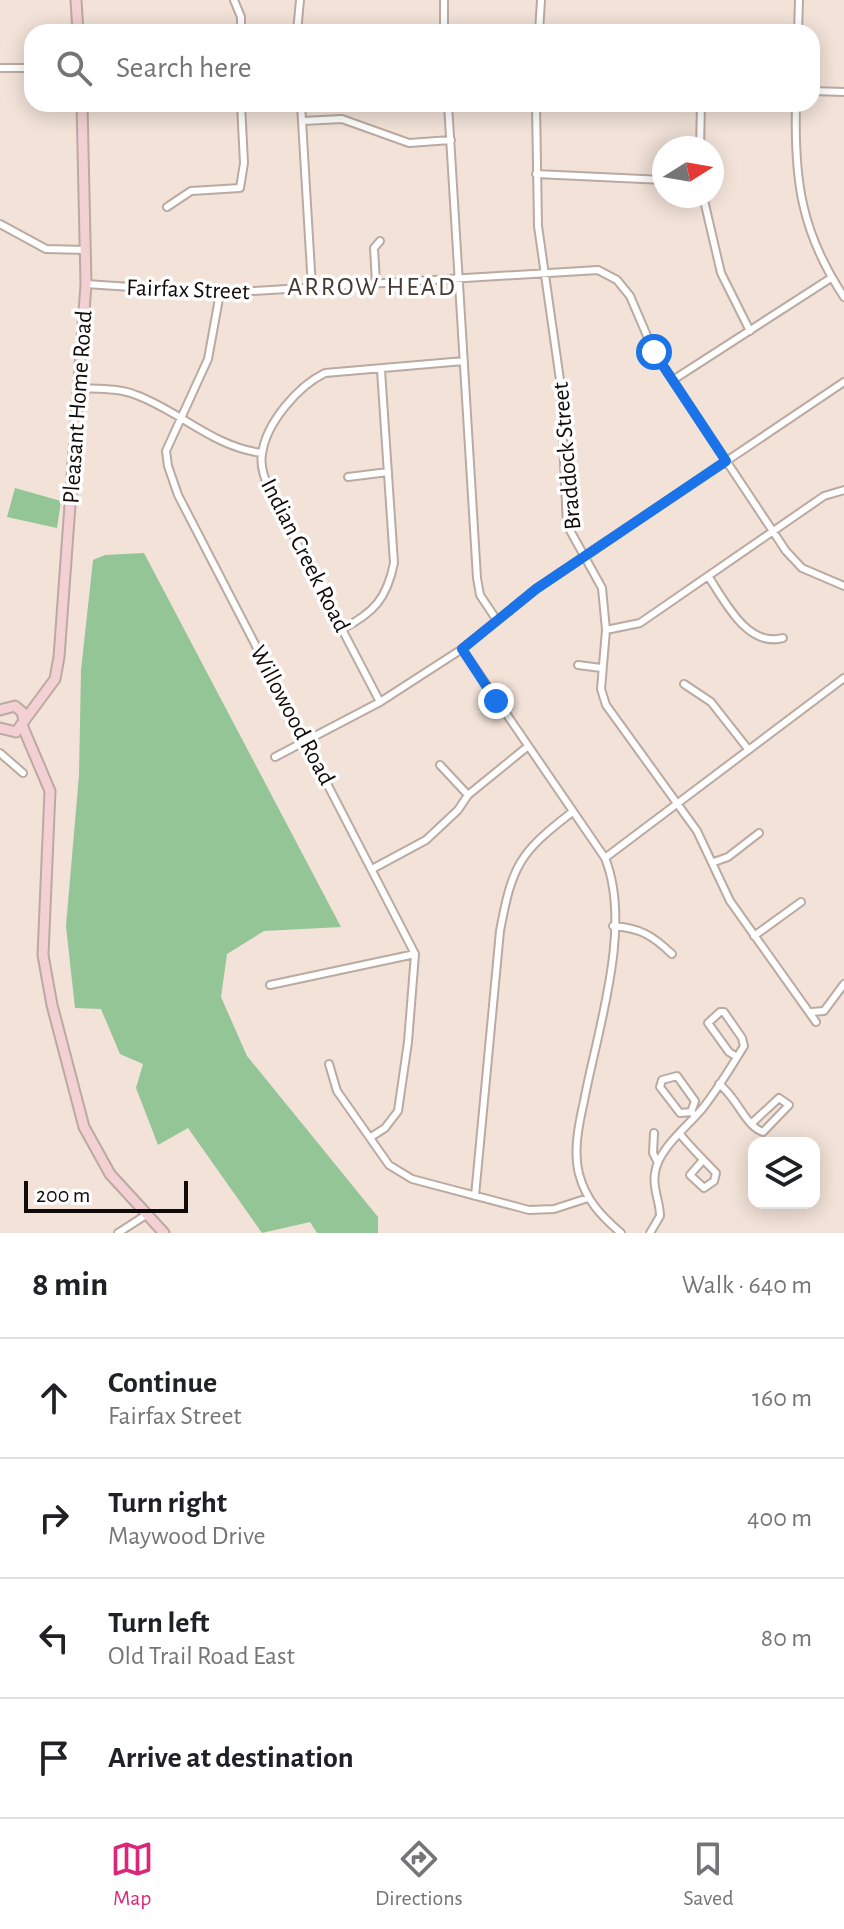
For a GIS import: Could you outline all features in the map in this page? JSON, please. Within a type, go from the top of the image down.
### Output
[{"type":"street","points":[[76,0],[78,24]]},
{"type":"street","points":[[234,0],[241,24]]},
{"type":"street","points":[[298,24],[300,0]]},
{"type":"street","points":[[444,0],[444,24]]},
{"type":"street","points":[[540,24],[541,0]]},
{"type":"street","points":[[798,24],[799,0]]},
{"type":"street","points":[[0,68],[24,68]]},
{"type":"street","points":[[820,91],[844,92]]},
{"type":"street","name":"Pleasant Home Road","points":[[23,723],[35,702],[49,688],[58,668],[86,284],[82,112]]},
{"type":"street","points":[[167,207],[191,191],[240,188],[244,163],[241,112]]},
{"type":"street","points":[[302,112],[312,288]]},
{"type":"street","points":[[449,112],[477,578],[480,595],[496,619]]},
{"type":"street","name":"Braddock Street","points":[[536,112],[542,272],[560,380],[567,525],[583,559],[602,588],[606,630],[601,668],[606,705],[714,862],[718,880],[754,936],[816,1022]]},
{"type":"street","points":[[700,136],[701,112]]},
{"type":"street","points":[[796,112],[795,155],[803,211],[831,278],[844,297]]},
{"type":"street","points":[[303,121],[342,119],[409,143],[451,140]]},
{"type":"street","points":[[536,174],[652,179]]},
{"type":"street","points":[[706,208],[721,273],[750,331]]},
{"type":"street","points":[[0,224],[46,249],[87,250]]},
{"type":"street","points":[[376,283],[374,248],[380,241]]},
{"type":"street","name":"Fairfax Street","points":[[86,284],[220,293],[598,270],[617,280],[630,296],[654,352],[773,531],[802,568],[844,586]]},
{"type":"street","points":[[673,380],[831,278]]},
{"type":"street","name":"Willowood Road","points":[[220,293],[208,359],[166,451],[168,466],[178,495],[374,868],[415,954]]},
{"type":"street","name":"Indian Creek Road","points":[[380,702],[275,501],[263,472],[262,453],[293,394],[307,381],[325,373],[464,361]]},
{"type":"street","points":[[342,629],[378,606],[389,588],[394,563],[381,370]]},
{"type":"street","points":[[275,757],[380,702],[462,649],[496,619],[844,382]]},
{"type":"street","points":[[80,388],[123,391],[180,417],[219,442],[240,450],[262,453]]},
{"type":"street","points":[[348,477],[388,472]]},
{"type":"street","points":[[606,630],[640,623],[824,496],[844,490]]},
{"type":"street","points":[[708,576],[752,633],[772,641],[783,638]]},
{"type":"street","points":[[462,649],[571,813],[605,858],[614,893],[608,996],[577,1146],[578,1170],[588,1198],[602,1217],[621,1233]]},
{"type":"street","points":[[578,665],[601,668]]},
{"type":"street","points":[[605,858],[844,678]]},
{"type":"street","points":[[684,684],[714,705],[748,749]]},
{"type":"street","points":[[0,697],[22,712],[30,745],[50,791],[43,955],[52,1005],[84,1127],[110,1174],[164,1233]]},
{"type":"street","points":[[0,710],[35,702]]},
{"type":"street","points":[[3,731],[23,723]]},
{"type":"street","points":[[3,731],[30,745]]},
{"type":"street","points":[[374,868],[426,840],[458,810],[468,795],[527,747]]},
{"type":"street","points":[[0,753],[23,773]]},
{"type":"street","points":[[440,765],[468,795]]},
{"type":"street","points":[[475,1196],[500,931],[507,891],[531,844],[571,813]]},
{"type":"street","points":[[714,862],[728,857],[759,833]]},
{"type":"street","points":[[754,936],[801,902]]},
{"type":"street","points":[[613,926],[637,928],[652,935],[672,954]]},
{"type":"street","points":[[270,985],[415,954],[398,1111],[385,1128],[371,1137]]},
{"type":"street","points":[[811,1012],[824,1011],[844,984]]},
{"type":"street","points":[[650,1233],[660,1216],[654,1185],[658,1163],[719,1084],[737,1057],[744,1043],[724,1012],[711,1018],[708,1023],[729,1052],[737,1057]]},
{"type":"street","points":[[329,1064],[331,1081],[389,1165],[412,1179],[529,1210],[554,1209],[588,1198]]},
{"type":"street","points":[[677,1076],[695,1101],[694,1114],[680,1113],[660,1087],[662,1080],[677,1076]]},
{"type":"street","points":[[719,1084],[732,1093],[752,1123],[763,1132],[789,1105],[779,1098],[752,1123]]},
{"type":"street","points":[[654,1133],[653,1153],[658,1163]]},
{"type":"street","points":[[680,1134],[703,1160],[716,1177],[704,1188],[690,1175],[703,1160]]},
{"type":"street","points":[[118,1233],[146,1215]]},
{"type":"green space","points":[[15,488],[61,501],[57,528],[7,517]]},
{"type":"green space","points":[[144,553],[341,927],[264,931],[227,954],[221,997],[247,1056],[378,1217],[378,1233],[317,1233],[310,1222],[262,1233],[188,1128],[158,1145],[136,1088],[143,1064],[120,1054],[101,1009],[75,1008],[66,926],[79,775],[81,670],[93,560],[105,555]]},
{"type":"district","name":"ARROW HEAD","points":[[372,286]]},
{"type":"route","points":[[496,701],[462,649],[536,589],[726,461],[654,352]]}]
